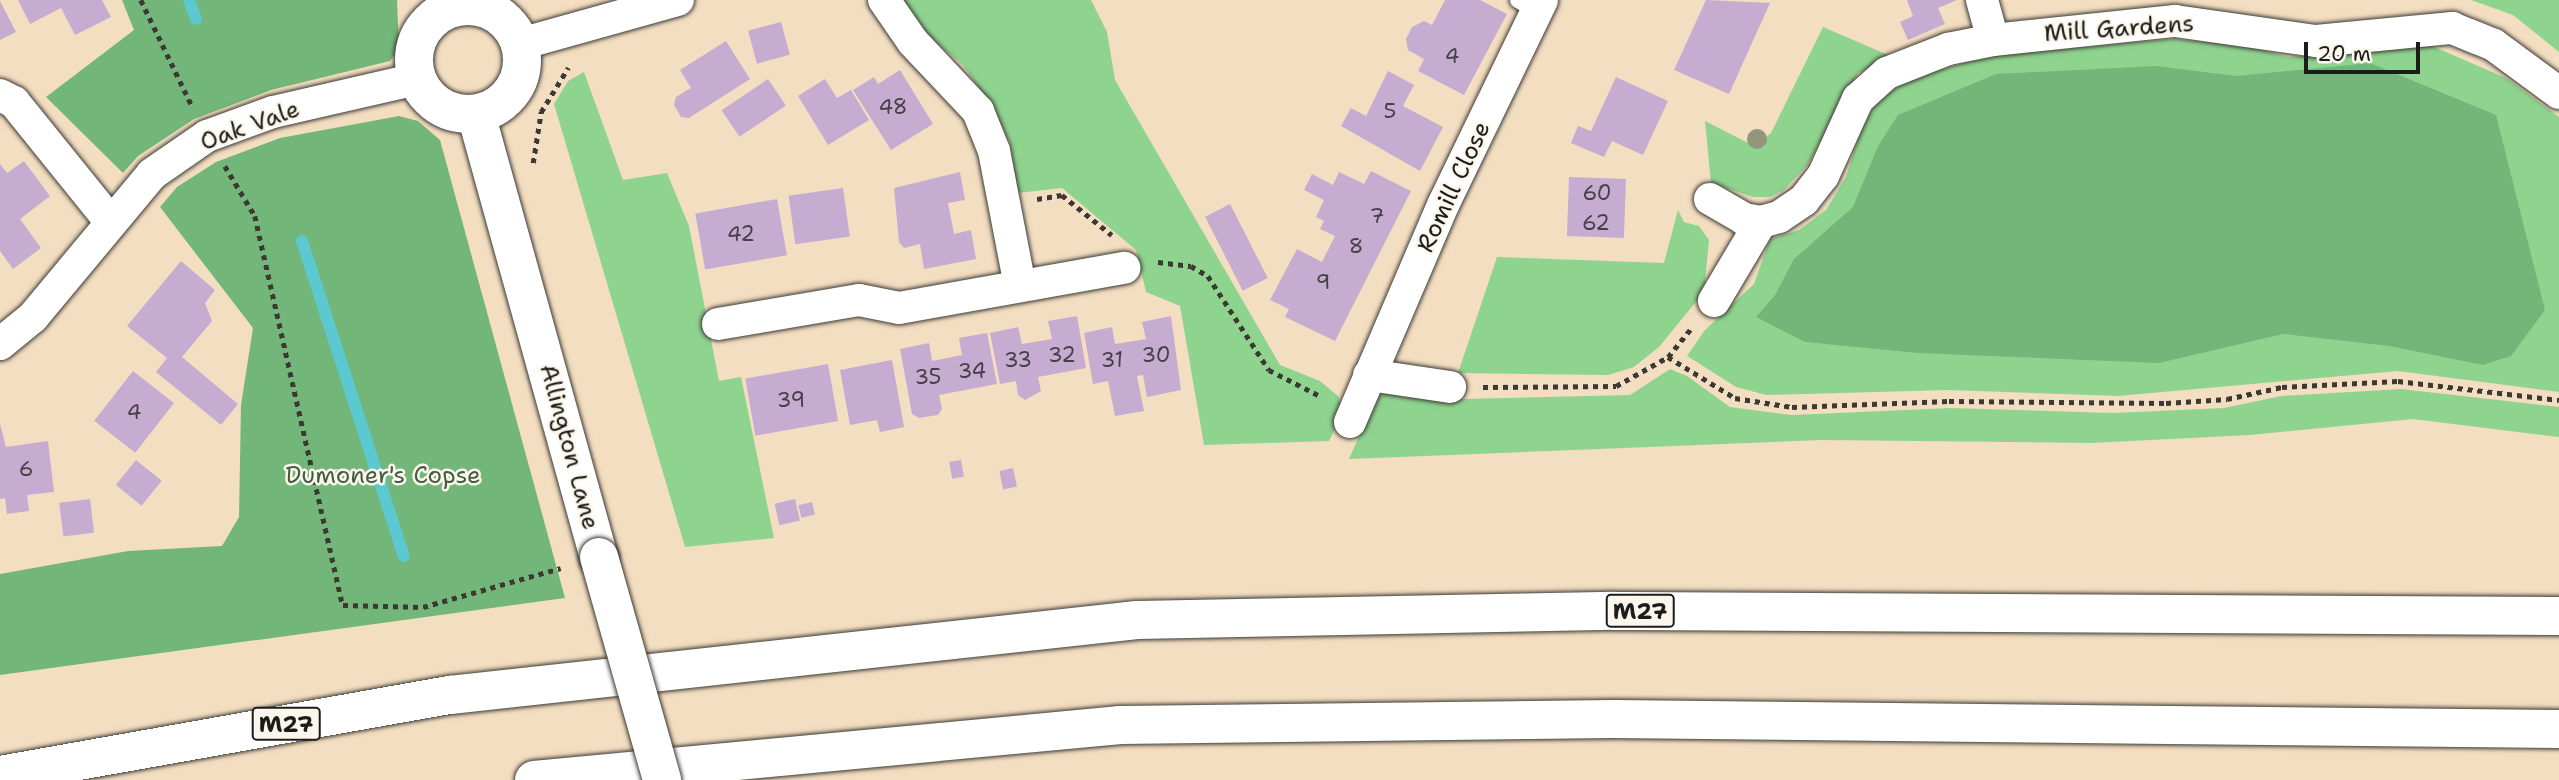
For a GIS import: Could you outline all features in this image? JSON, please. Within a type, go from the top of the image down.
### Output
[{"type":"main road","points":[[453,4],[470,5],[494,13],[513,29],[520,44],[523,62],[509,96],[476,114],[440,107],[417,79],[413,61],[425,27],[453,4]]},
{"type":"main road","name":"Allington Lane","points":[[476,114],[662,780]]},
{"type":"main road","name":"M27","points":[[0,775],[450,695],[1137,620],[1614,611],[2559,616]]},
{"type":"main road","points":[[534,780],[1121,725],[1614,719],[2559,729]]},
{"type":"street","points":[[520,44],[678,0]]},
{"type":"street","points":[[884,0],[913,42],[978,111],[994,151],[1020,286]]},
{"type":"street","points":[[1982,0],[1993,40]]},
{"type":"street","name":"Romill Close","points":[[1352,418],[1532,4]]},
{"type":"street","name":"Mill Gardens","points":[[1760,222],[1779,217],[1804,200],[1824,176],[1858,99],[1887,73],[1948,49],[1993,40],[2175,21],[2316,41],[2452,28],[2494,45],[2559,93]]},
{"type":"street","name":"Oak Vale","points":[[0,344],[33,317],[152,174],[207,136],[273,112],[417,79]]},
{"type":"street","points":[[0,95],[14,102],[111,222]]},
{"type":"street","points":[[1710,199],[1744,219],[1760,222],[1714,301]]},
{"type":"street","points":[[718,324],[859,300],[900,308],[1129,267]]},
{"type":"street","points":[[1369,375],[1450,387]]},
{"type":"path","points":[[141,0],[207,136],[255,216],[343,605],[422,607],[522,579]]},
{"type":"path","points":[[1035,200],[1062,195],[1130,250],[1129,267],[1169,261],[1208,276],[1269,370],[1352,418]]},
{"type":"path","points":[[1450,387],[1616,386],[1668,357],[1714,301]]},
{"type":"path","points":[[1668,357],[1735,398],[1792,407],[1949,401],[2166,403],[2227,399],[2282,387],[2398,381],[2559,400]]},
{"type":"green space","points":[[122,0],[397,0],[399,49],[390,61],[271,90],[194,119],[138,156],[123,173],[46,97],[134,30]]},
{"type":"green space","points":[[901,0],[1091,0],[1107,32],[1115,80],[1280,365],[1320,381],[1338,396],[1343,411],[1329,441],[1204,445],[1180,306],[1146,292],[1136,250],[1062,188],[1018,193],[1010,143],[990,103],[962,64],[925,33]]},
{"type":"green space","points":[[2471,0],[2559,0],[2559,52],[2513,15]]},
{"type":"green space","points":[[1823,27],[1895,58],[1858,73],[1808,164],[1784,190],[1770,197],[1753,197],[1711,183],[1705,121],[1754,146],[1771,133]]},
{"type":"green space","points":[[2174,39],[2247,46],[2288,57],[2432,46],[2506,78],[2559,117],[2559,392],[2398,371],[2118,396],[1948,390],[1766,395],[1736,387],[1687,356],[1705,330],[1754,284],[1770,239],[1799,230],[1826,210],[1846,177],[1861,129],[1877,101],[1909,79],[1991,55]]},
{"type":"green space","points":[[2370,63],[2496,115],[2545,310],[2511,356],[2483,365],[2389,346],[2283,334],[2159,363],[1918,353],[1805,342],[1756,317],[1775,295],[1794,259],[1853,207],[1878,146],[1898,115],[1996,74],[2156,66],[2236,76]]},
{"type":"green space","points":[[584,72],[623,180],[667,173],[689,226],[719,381],[741,377],[774,538],[685,547],[554,104],[568,81]]},
{"type":"green space","name":"Dumoner's Copse","points":[[399,116],[418,121],[440,140],[565,598],[0,675],[0,574],[128,551],[222,546],[239,517],[241,405],[253,328],[160,207],[177,187],[216,162],[280,138]]},
{"type":"green space","points":[[1678,210],[1684,222],[1699,226],[1709,240],[1704,292],[1659,347],[1634,367],[1608,375],[1458,373],[1497,257],[1664,263]]},
{"type":"green space","points":[[1670,369],[1687,376],[1730,407],[1792,415],[1951,408],[2113,413],[2224,408],[2281,396],[2401,389],[2559,407],[2559,437],[2413,419],[2250,435],[2091,443],[1821,440],[1349,459],[1375,399],[1386,392],[1462,399],[1630,395]]},
{"type":"building","points":[[18,0],[102,0],[111,17],[75,35],[61,8],[30,24]]},
{"type":"building","points":[[1445,0],[1480,0],[1507,14],[1464,95],[1418,71],[1424,59],[1408,50],[1406,39],[1412,27],[1424,21],[1432,25]]},
{"type":"building","points":[[1706,0],[1770,3],[1729,94],[1674,70]]},
{"type":"building","points":[[1907,0],[1957,0],[1938,8],[1945,24],[1908,40],[1900,22],[1913,16]]},
{"type":"building","points":[[0,1],[16,32],[0,40]]},
{"type":"building","points":[[781,22],[790,55],[757,64],[748,31]]},
{"type":"building","points":[[726,41],[750,79],[689,118],[681,117],[674,105],[676,97],[691,88],[680,70]]},
{"type":"building","points":[[900,70],[933,124],[891,150],[853,90],[874,77],[878,84]]},
{"type":"building","points":[[1388,71],[1414,85],[1403,106],[1443,127],[1420,171],[1341,126],[1351,108],[1366,116]]},
{"type":"building","points":[[1616,77],[1668,101],[1643,155],[1612,141],[1604,157],[1571,143],[1578,126],[1591,131]]},
{"type":"building","points":[[768,79],[786,106],[739,137],[722,110]]},
{"type":"building","points":[[825,79],[837,98],[851,90],[869,120],[828,145],[798,96]]},
{"type":"building","points":[[24,161],[50,196],[20,219],[41,248],[13,269],[0,251],[0,164],[7,173]]},
{"type":"building","points":[[1371,171],[1411,191],[1335,341],[1285,317],[1289,309],[1270,300],[1297,249],[1322,262],[1335,236],[1320,229],[1324,221],[1316,217],[1324,200],[1304,190],[1312,174],[1333,185],[1339,172],[1364,184]]},
{"type":"building","points":[[960,172],[965,200],[948,203],[954,234],[971,230],[976,259],[924,269],[920,244],[904,248],[899,242],[894,188]]},
{"type":"building","points":[[1569,177],[1626,179],[1624,238],[1567,236]]},
{"type":"building","points":[[843,188],[850,237],[795,244],[789,196]]},
{"type":"building","points":[[777,199],[787,255],[705,270],[695,213]]},
{"type":"building","points":[[1230,204],[1268,278],[1243,291],[1205,217]]},
{"type":"building","points":[[181,261],[215,290],[205,303],[212,321],[182,357],[238,404],[221,425],[156,372],[167,358],[127,326]]},
{"type":"building","points":[[1077,316],[1086,368],[1038,377],[1041,391],[1025,400],[1018,395],[1016,381],[1000,384],[990,333],[1018,327],[1022,344],[1052,339],[1048,321]]},
{"type":"building","points":[[1171,316],[1181,390],[1147,397],[1143,375],[1137,376],[1144,411],[1115,416],[1108,381],[1093,384],[1084,333],[1112,327],[1115,344],[1146,339],[1142,322]]},
{"type":"building","points":[[987,333],[997,384],[939,395],[942,409],[938,415],[919,418],[912,414],[900,349],[929,343],[932,361],[962,355],[959,338]]},
{"type":"building","points":[[892,360],[904,427],[880,432],[877,420],[850,425],[840,370]]},
{"type":"building","points":[[828,364],[838,421],[755,436],[745,379]]},
{"type":"building","points":[[133,371],[174,403],[135,453],[94,421]]},
{"type":"building","points":[[0,424],[6,447],[48,441],[54,492],[27,495],[29,511],[7,514],[5,498],[0,499]]},
{"type":"building","points":[[136,460],[162,481],[142,506],[116,485]]},
{"type":"building","points":[[961,460],[964,477],[952,479],[949,462]]},
{"type":"building","points":[[1013,468],[1017,487],[1003,489],[999,471]]},
{"type":"building","points":[[90,499],[94,533],[63,537],[59,503]]},
{"type":"building","points":[[795,499],[800,520],[779,525],[775,504]]},
{"type":"building","points":[[812,502],[815,515],[801,518],[798,505]]},
{"type":"waterway","points":[[189,0],[196,19]]},
{"type":"waterway","points":[[302,241],[404,556]]}]
